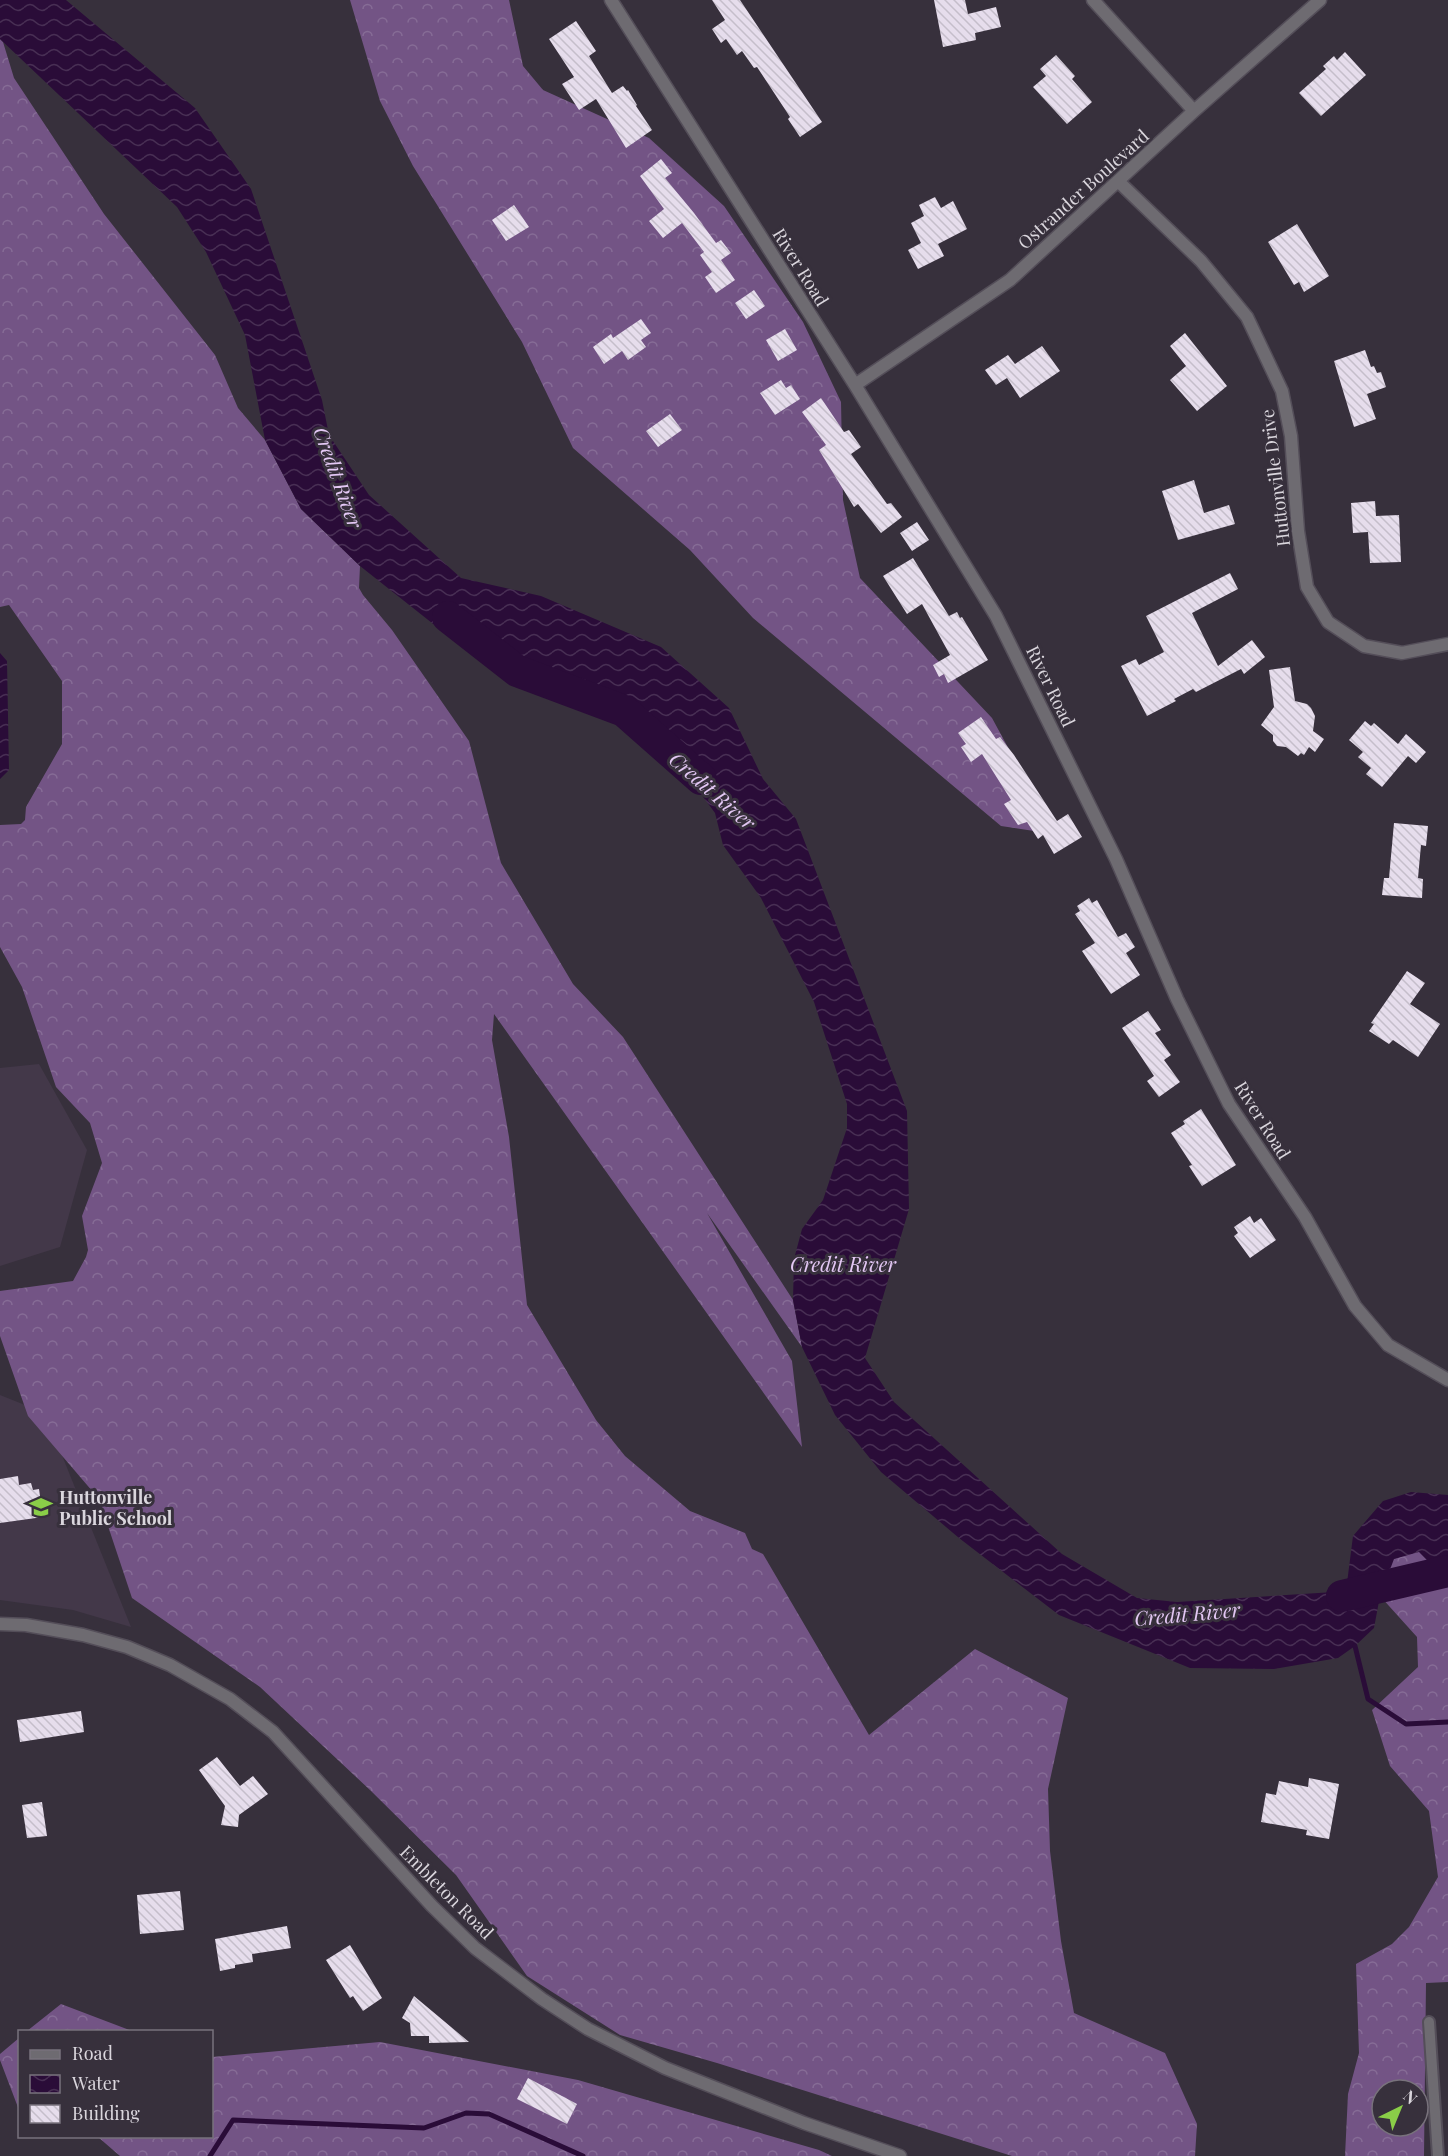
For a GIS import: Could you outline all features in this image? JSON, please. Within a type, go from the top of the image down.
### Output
[{"type":"street","name":"River Road","points":[[611,0],[855,385],[996,616],[1116,859],[1177,999],[1229,1104],[1305,1217],[1355,1306],[1388,1345],[1448,1380]]},
{"type":"street","points":[[1093,0],[1194,111]]},
{"type":"street","name":"Ostrander Boulevard","points":[[855,385],[1010,280],[1194,111],[1320,0]]},
{"type":"street","name":"Huttonville Drive","points":[[1119,182],[1201,261],[1247,317],[1282,391],[1291,436],[1298,531],[1307,587],[1328,622],[1364,646],[1374,648],[1402,653],[1448,644]]},
{"type":"street","name":"Embleton Road","points":[[0,1624],[60,1630],[127,1647],[171,1665],[230,1699],[273,1732],[432,1906],[475,1948],[542,1999],[588,2029],[665,2068],[804,2123],[900,2156]]},
{"type":"lane","points":[[1429,2022],[1438,2156]]},
{"type":"shaded area","points":[[39,1064],[87,1150],[60,1247],[0,1266],[0,1068]]},
{"type":"shaded area","name":"Huttonville Public School","points":[[0,1395],[45,1413],[131,1627],[73,1610],[0,1600]]},
{"type":"green space","points":[[350,0],[509,0],[523,66],[543,90],[649,138],[724,206],[803,322],[841,402],[843,500],[860,578],[992,718],[1049,823],[1047,833],[1001,826],[753,618],[690,550],[573,448],[522,342],[413,166],[380,101]]},
{"type":"green space","points":[[0,39],[3,42],[14,78],[104,214],[215,355],[238,408],[265,440],[301,509],[360,566],[359,588],[363,595],[392,630],[469,741],[501,863],[573,984],[623,1037],[793,1300],[802,1347],[707,1213],[792,1361],[802,1447],[494,1014],[492,1040],[509,1137],[527,1305],[596,1420],[625,1456],[690,1511],[745,1533],[752,1549],[763,1554],[869,1735],[975,1649],[1068,1698],[1048,1789],[1050,1851],[1061,1941],[1074,2013],[1165,2053],[1197,2124],[1195,2156],[1012,2156],[717,2063],[620,2035],[527,1976],[456,1875],[370,1790],[260,1687],[132,1598],[99,1499],[28,1416],[0,1336],[0,1291],[73,1281],[88,1250],[82,1216],[102,1163],[90,1123],[56,1087],[22,987],[0,947],[0,825],[21,824],[25,820],[26,807],[62,744],[62,681],[9,605],[0,607]]},
{"type":"green space","points":[[1419,1551],[1430,1563],[1448,1566],[1448,1982],[1426,1983],[1425,2078],[1370,2078],[1370,2138],[1424,2138],[1424,2156],[1345,2156],[1348,2094],[1359,2053],[1356,1964],[1392,1944],[1409,1927],[1438,1877],[1429,1811],[1390,1766],[1372,1710],[1418,1667],[1417,1637],[1380,1596],[1393,1559]]},
{"type":"green space","points":[[61,2004],[129,2030],[28,2030]]},
{"type":"green space","points":[[18,2039],[18,2107],[0,2060],[0,2054]]},
{"type":"green space","points":[[380,2042],[578,2080],[819,2150],[832,2156],[120,2156],[99,2138],[213,2138],[213,2057]]},
{"type":"water","name":"Credit River","points":[[0,0],[66,0],[195,108],[251,189],[322,400],[329,435],[369,495],[461,578],[541,596],[661,647],[729,708],[763,779],[796,819],[907,1111],[909,1209],[865,1358],[894,1402],[1062,1554],[1137,1598],[1177,1602],[1334,1592],[1347,1583],[1353,1536],[1383,1501],[1411,1492],[1448,1495],[1448,1566],[1430,1563],[1419,1552],[1394,1559],[1380,1596],[1374,1628],[1338,1658],[1274,1669],[1190,1668],[1059,1615],[959,1538],[881,1472],[835,1415],[802,1347],[793,1300],[794,1259],[802,1229],[823,1200],[847,1128],[847,1104],[814,1002],[761,898],[723,845],[715,813],[650,725],[543,666],[437,627],[360,566],[301,509],[265,440],[245,335],[206,252],[177,207],[0,39]]},
{"type":"water","points":[[0,653],[7,661],[9,770],[0,779]]},
{"type":"building","points":[[712,0],[740,0],[822,122],[800,137],[788,119],[790,117],[757,67],[754,68],[742,51],[737,55],[726,39],[721,43],[712,29],[725,20]]},
{"type":"building","points":[[934,0],[965,0],[968,14],[996,7],[1001,27],[975,33],[976,40],[943,47]]},
{"type":"building","points":[[576,21],[596,51],[589,56],[612,93],[623,86],[628,90],[652,130],[626,148],[596,99],[579,110],[562,84],[574,77],[549,39]]},
{"type":"building","points":[[1345,52],[1366,75],[1321,116],[1299,93],[1326,69],[1323,66],[1334,56],[1337,60]]},
{"type":"building","points":[[1056,55],[1075,76],[1072,79],[1092,102],[1067,124],[1033,87],[1046,76],[1040,69]]},
{"type":"building","points":[[661,159],[672,173],[665,178],[716,243],[721,240],[731,253],[721,260],[735,280],[716,293],[705,277],[712,272],[700,255],[704,252],[682,223],[663,238],[649,221],[664,209],[640,176]]},
{"type":"building","points":[[935,197],[941,208],[953,201],[967,229],[938,244],[944,256],[918,269],[908,250],[921,243],[911,223],[924,216],[919,205]]},
{"type":"building","points":[[514,205],[529,227],[506,241],[492,220]]},
{"type":"building","points":[[1297,224],[1329,276],[1304,292],[1299,282],[1294,285],[1268,242]]},
{"type":"building","points":[[754,290],[765,306],[746,319],[735,303]]},
{"type":"building","points":[[641,319],[651,333],[641,340],[646,347],[628,360],[622,351],[604,364],[593,347],[611,334],[613,338]]},
{"type":"building","points":[[785,329],[797,350],[778,361],[766,340]]},
{"type":"building","points":[[1185,333],[1227,386],[1197,411],[1170,380],[1186,366],[1170,346]]},
{"type":"building","points":[[1042,346],[1060,371],[1020,398],[1007,378],[996,385],[985,370],[1008,355],[1015,364]]},
{"type":"building","points":[[1365,350],[1371,367],[1374,366],[1377,373],[1381,372],[1386,387],[1367,394],[1376,419],[1354,427],[1334,361]]},
{"type":"building","points":[[781,380],[786,388],[791,385],[800,399],[775,415],[760,393]]},
{"type":"building","points":[[821,398],[844,432],[849,430],[861,447],[851,454],[887,504],[891,503],[902,517],[881,533],[858,504],[854,507],[819,450],[826,445],[802,412]]},
{"type":"building","points":[[670,414],[682,430],[658,447],[646,431]]},
{"type":"building","points":[[1194,480],[1204,513],[1229,505],[1235,524],[1178,540],[1162,491]]},
{"type":"building","points":[[1375,501],[1376,516],[1399,515],[1401,562],[1370,563],[1368,532],[1353,533],[1351,503]]},
{"type":"building","points":[[917,522],[929,540],[912,551],[900,533]]},
{"type":"building","points":[[913,558],[949,616],[957,612],[960,618],[962,617],[988,660],[948,683],[944,674],[939,677],[933,665],[950,655],[922,604],[907,614],[883,576]]},
{"type":"building","points":[[1230,573],[1238,589],[1192,613],[1218,666],[1252,640],[1265,657],[1244,674],[1241,669],[1196,692],[1193,689],[1147,716],[1121,666],[1136,659],[1139,665],[1164,652],[1146,616]]},
{"type":"building","points":[[1290,667],[1295,701],[1307,704],[1311,708],[1315,716],[1313,731],[1324,739],[1315,752],[1309,747],[1304,755],[1301,753],[1298,756],[1286,747],[1277,746],[1273,741],[1273,735],[1261,725],[1274,707],[1269,670]]},
{"type":"building","points":[[981,717],[996,739],[1000,737],[1014,755],[1057,821],[1068,814],[1082,837],[1054,854],[1043,835],[1038,839],[1027,822],[1018,825],[1004,804],[1011,800],[982,754],[971,762],[961,747],[966,744],[958,733]]},
{"type":"building","points":[[1365,721],[1371,726],[1374,723],[1398,744],[1406,734],[1426,752],[1416,763],[1408,756],[1382,787],[1366,774],[1371,768],[1358,757],[1363,752],[1349,740]]},
{"type":"building","points":[[1394,823],[1428,826],[1426,846],[1421,845],[1418,878],[1423,879],[1422,898],[1382,895],[1384,878],[1389,878]]},
{"type":"building","points":[[1089,898],[1092,903],[1097,900],[1118,937],[1126,933],[1135,947],[1126,953],[1140,975],[1111,994],[1082,951],[1095,943],[1075,914],[1080,911],[1077,906]]},
{"type":"building","points":[[1407,971],[1425,983],[1410,1004],[1440,1024],[1418,1057],[1393,1040],[1389,1044],[1369,1031],[1374,1024],[1371,1023]]},
{"type":"building","points":[[1148,1011],[1161,1030],[1155,1033],[1171,1055],[1164,1060],[1180,1082],[1159,1097],[1147,1081],[1154,1076],[1122,1028]]},
{"type":"building","points":[[1201,1109],[1236,1165],[1202,1186],[1189,1166],[1192,1165],[1171,1133],[1185,1124],[1183,1121]]},
{"type":"building","points":[[1250,1216],[1254,1223],[1261,1218],[1276,1240],[1250,1258],[1234,1236],[1238,1233],[1234,1227]]},
{"type":"building","points":[[18,1476],[19,1485],[31,1483],[33,1490],[39,1489],[43,1517],[0,1523],[0,1479]]},
{"type":"building","points":[[81,1711],[84,1732],[20,1742],[17,1720]]},
{"type":"building","points":[[217,1757],[240,1786],[253,1776],[268,1794],[239,1815],[238,1827],[221,1825],[225,1806],[199,1770]]},
{"type":"building","points":[[1309,1778],[1339,1784],[1329,1839],[1306,1835],[1307,1830],[1261,1822],[1266,1793],[1276,1795],[1279,1781],[1308,1787]]},
{"type":"building","points":[[42,1802],[47,1836],[27,1838],[22,1805]]},
{"type":"building","points":[[180,1891],[184,1930],[140,1934],[137,1895]]},
{"type":"building","points":[[287,1926],[291,1948],[252,1954],[253,1962],[235,1965],[235,1968],[220,1971],[215,1939]]},
{"type":"building","points":[[350,1945],[382,1998],[363,2011],[353,1996],[350,1998],[326,1960]]},
{"type":"building","points":[[414,1996],[469,2042],[429,2043],[429,2036],[411,2036],[410,2023],[402,2018]]},
{"type":"building","points":[[528,2078],[577,2104],[567,2124],[517,2099]]},
{"type":"waterway","name":"Credit River","points":[[448,617],[517,671],[624,711],[701,779]]},
{"type":"waterway","name":"Credit River","points":[[1342,1596],[1448,1571]]},
{"type":"waterway","points":[[1355,1646],[1368,1699],[1406,1724],[1448,1722]]},
{"type":"waterway","points":[[210,2156],[233,2120],[424,2128],[466,2113],[489,2114],[583,2156]]},
{"type":"place","name":"Huttonville Public School","points":[[41,1507]]}]
